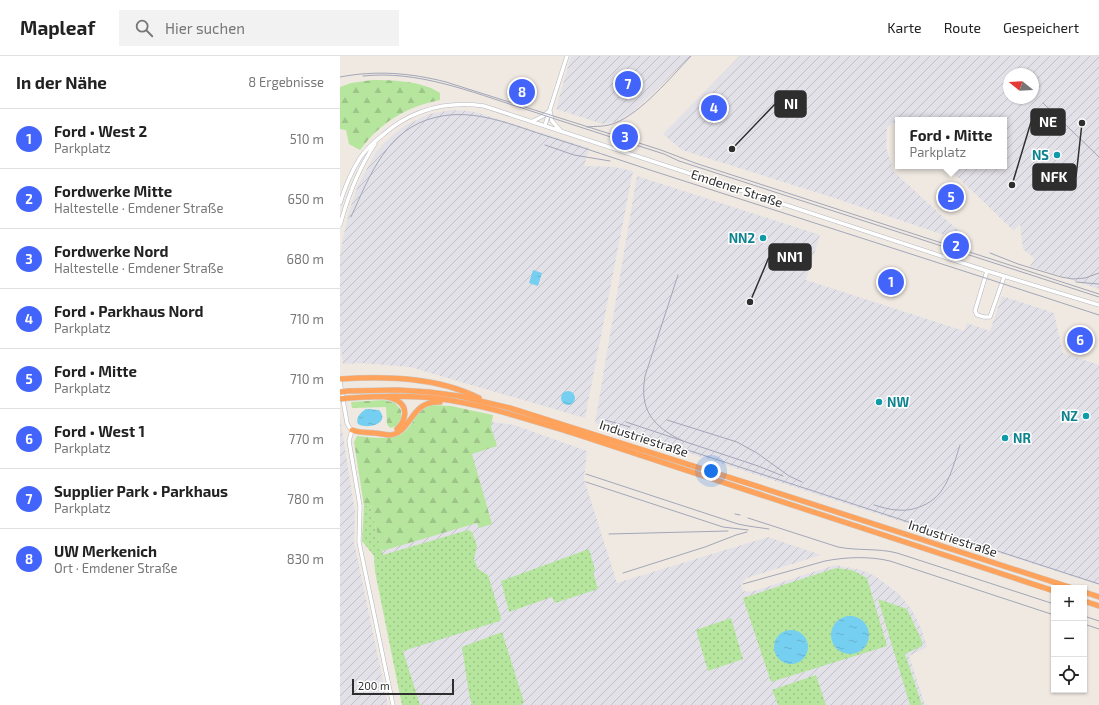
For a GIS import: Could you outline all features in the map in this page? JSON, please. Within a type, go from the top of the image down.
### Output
[{"type":"highway","points":[[340,380],[367,377],[425,382],[465,391],[488,402]]},
{"type":"highway","name":"Industriestraße","points":[[340,392],[373,390],[418,391],[459,396],[488,402],[585,431],[1063,585]]},
{"type":"highway","points":[[378,433],[397,430],[403,422],[405,415],[403,407],[398,402],[381,396]]},
{"type":"highway","name":"Industriestraße","points":[[340,399],[381,396],[414,396],[464,403],[509,414],[576,434],[1051,590]]},
{"type":"highway","points":[[352,430],[390,435],[397,433],[405,426],[417,409],[424,404],[434,401],[464,403]]},
{"type":"highway","points":[[1087,593],[1099,597]]},
{"type":"highway","points":[[1087,602],[1099,606]]},
{"type":"street","points":[[545,125],[567,56]]},
{"type":"street","name":"Emdener Straße","points":[[340,203],[357,162],[361,156],[390,128],[415,114],[431,108],[467,104],[484,106],[561,130],[1004,277],[1099,306]]},
{"type":"street","points":[[533,121],[543,116],[550,110]]},
{"type":"street","points":[[550,110],[552,121],[561,130]]},
{"type":"street","name":"Emdener Straße","points":[[340,225],[347,199],[357,176],[379,138]]},
{"type":"street","points":[[987,271],[975,311],[977,315],[990,317],[1004,277]]},
{"type":"street","points":[[340,380],[347,423],[349,428],[352,430],[349,441],[360,506],[359,542],[393,705]]},
{"type":"shaded area","points":[[571,56],[691,56],[633,112],[615,122],[603,124],[556,109]]},
{"type":"shaded area","points":[[740,56],[1099,56],[1099,289],[1030,266],[1035,259],[1023,249],[1020,224],[1014,231],[949,169],[1007,169],[1007,117],[895,117],[895,124],[893,122],[887,128],[886,148],[894,172],[951,224],[973,241],[971,244],[828,196],[682,150],[663,134]]},
{"type":"shaded area","points":[[451,110],[469,111],[482,114],[589,148],[584,166],[614,167],[633,171],[585,418],[410,367],[361,363],[343,364],[340,344],[340,257],[350,208],[358,185],[376,152],[395,133],[406,125],[430,114]]},
{"type":"shaded area","points":[[637,176],[820,235],[806,280],[964,331],[967,323],[990,331],[1002,296],[1054,313],[1063,353],[1099,365],[1099,585],[595,423]]},
{"type":"shaded area","points":[[436,414],[514,425],[587,451],[584,479],[617,583],[768,537],[821,555],[747,578],[741,584],[743,591],[751,592],[835,565],[861,570],[875,576],[899,594],[912,610],[921,628],[927,647],[909,656],[925,705],[402,705],[375,571],[369,488]]},
{"type":"shaded area","points":[[340,417],[355,512],[354,542],[388,705],[340,705]]},
{"type":"green space","points":[[372,80],[398,81],[425,86],[440,93],[440,100],[416,107],[395,117],[377,131],[360,150],[349,144],[346,130],[340,129],[340,87],[351,83]]},
{"type":"green space","points":[[384,400],[395,403],[401,410],[401,419],[397,426],[390,428],[387,424],[386,407],[352,408],[351,402]]},
{"type":"green space","points":[[432,405],[451,406],[493,415],[491,427],[497,446],[472,454],[492,524],[479,528],[477,523],[382,551],[370,505],[364,506],[354,442],[357,436],[387,438],[399,435],[407,429],[418,414]]},
{"type":"green space","points":[[370,505],[383,555],[468,530],[472,532],[477,546],[474,559],[478,569],[488,575],[501,618],[500,621],[403,651],[420,705],[402,705],[375,571],[374,556],[362,541],[364,506]]},
{"type":"green space","points":[[589,549],[595,570],[593,572],[598,589],[555,603],[552,597],[509,612],[501,581]]},
{"type":"green space","points":[[836,568],[852,570],[867,578],[887,646],[771,682],[743,598]]},
{"type":"green space","points":[[878,599],[907,609],[922,641],[922,646],[905,654],[922,705],[910,705]]},
{"type":"green space","points":[[731,618],[743,659],[708,671],[696,630]]},
{"type":"green space","points":[[502,632],[524,702],[521,705],[472,705],[462,647]]},
{"type":"green space","points":[[816,675],[826,705],[778,705],[772,690]]},
{"type":"water","points":[[533,270],[542,273],[538,286],[529,283]]},
{"type":"water","points":[[565,391],[571,391],[575,395],[575,401],[571,405],[565,405],[561,401],[561,395]]},
{"type":"water","points":[[366,409],[379,410],[382,415],[380,422],[372,426],[362,426],[358,424],[357,420],[360,413]]},
{"type":"water","points":[[850,616],[863,622],[869,635],[863,648],[850,654],[837,648],[831,635],[837,622]]},
{"type":"water","points":[[791,630],[803,635],[808,647],[803,659],[791,664],[779,659],[774,647],[779,635]]},
{"type":"tram line","points":[[340,77],[380,73],[420,76],[446,82],[661,150],[695,163],[1099,294]]},
{"type":"railway","points":[[587,127],[605,126],[625,118],[655,94],[691,56]]},
{"type":"railway","points":[[363,76],[404,76],[424,79],[464,89],[664,154],[679,161],[1099,297]]},
{"type":"railway","points":[[1043,103],[1099,157]]},
{"type":"railway","points":[[351,217],[365,185],[382,155],[405,131],[420,123],[437,117],[452,115],[480,116],[509,123],[1099,315]]},
{"type":"railway","points":[[545,145],[574,155],[610,161]]},
{"type":"railway","points":[[990,253],[1018,264],[1061,277],[1073,279],[1085,278],[1099,273]]},
{"type":"railway","points":[[678,275],[645,376],[644,399],[646,408],[656,423],[664,430],[683,441]]},
{"type":"railway","points":[[1076,282],[1099,284]]},
{"type":"railway","points":[[605,420],[630,427]]},
{"type":"railway","points":[[667,420],[737,442],[757,453],[789,476],[802,482]]},
{"type":"railway","points":[[626,422],[758,466],[783,476]]},
{"type":"railway","points":[[623,429],[1099,584]]},
{"type":"railway","points":[[874,505],[892,510],[910,510],[922,506],[930,501],[943,489],[951,472],[960,445]]},
{"type":"railway","points":[[586,474],[738,524],[769,529]]},
{"type":"railway","points":[[586,482],[723,527],[748,530]]},
{"type":"railway","points":[[735,514],[740,515]]},
{"type":"railway","points":[[748,518],[838,547],[897,553],[1051,603]]},
{"type":"railway","points":[[609,534],[728,531]]},
{"type":"railway","points":[[623,573],[747,532]]},
{"type":"railway","points":[[743,584],[825,561],[849,558],[874,558],[890,561],[1051,614]]},
{"type":"railway","points":[[1087,617],[1099,621]]},
{"type":"railway","points":[[1087,625],[1099,629]]},
{"type":"place","name":"Supplier Park • Parkhaus","points":[[628,84]]},
{"type":"place","name":"UW Merkenich","points":[[522,92]]},
{"type":"place","name":"Ford • Parkhaus Nord","points":[[714,108]]},
{"type":"place","name":"NFK","points":[[1082,123]]},
{"type":"place","name":"Fordwerke Nord","points":[[625,137]]},
{"type":"place","name":"NI","points":[[732,149]]},
{"type":"place","name":"NS","points":[[1057,155]]},
{"type":"place","name":"NE","points":[[1012,185]]},
{"type":"place","name":"Ford • Mitte","points":[[951,197]]},
{"type":"place","name":"NN2","points":[[763,238]]},
{"type":"place","name":"Fordwerke Mitte","points":[[956,246]]},
{"type":"place","name":"Ford • West 2","points":[[891,282]]},
{"type":"place","name":"NN1","points":[[750,302]]},
{"type":"place","name":"Ford • West 1","points":[[1080,340]]},
{"type":"place","name":"NW","points":[[879,402]]},
{"type":"place","name":"NZ","points":[[1086,416]]},
{"type":"place","name":"NR","points":[[1005,438]]}]
